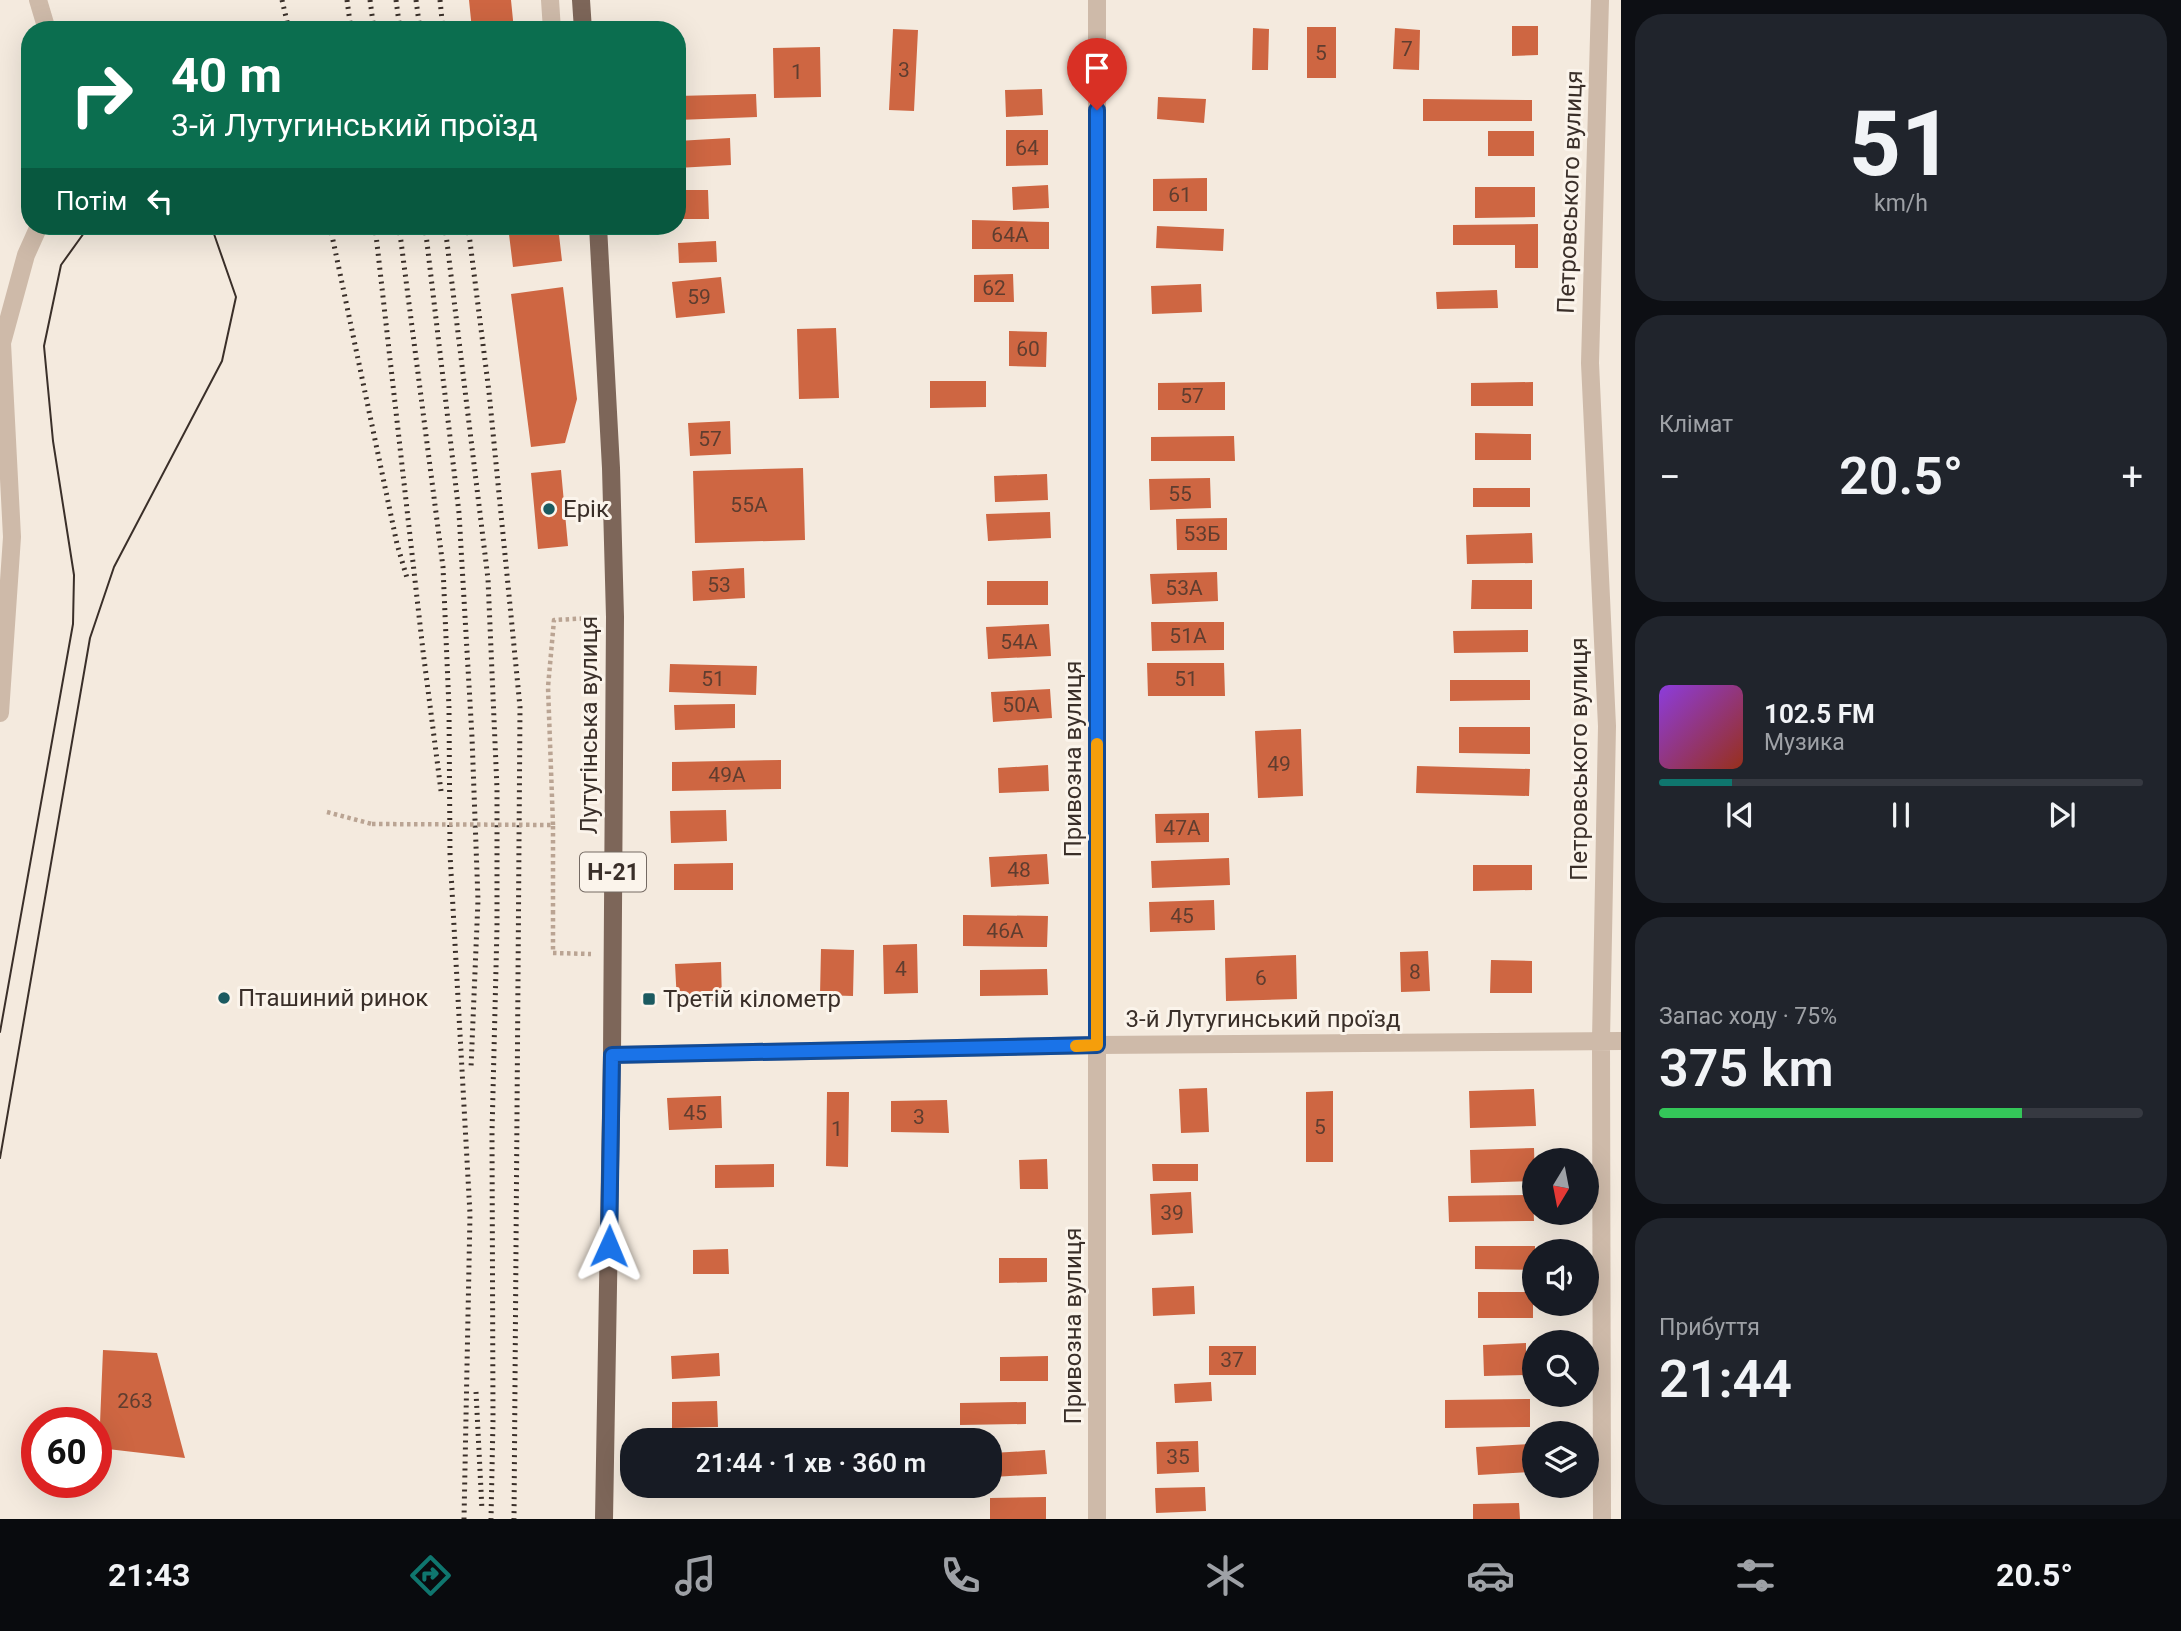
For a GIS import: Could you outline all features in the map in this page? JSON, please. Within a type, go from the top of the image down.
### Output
[{"type":"main road","points":[[581,0],[582,21]]},
{"type":"main road","name":"Лутугінська вулиця","points":[[598,235],[611,467],[615,617],[612,1055],[604,1519]]},
{"type":"street","points":[[38,0],[44,21]]},
{"type":"street","points":[[550,0],[551,21]]},
{"type":"street","name":"Привозна вулиця","points":[[1097,0],[1097,1519]]},
{"type":"street","name":"Петровського вулиця","points":[[1600,0],[1590,363],[1607,726],[1601,1040],[1602,1519]]},
{"type":"street","points":[[0,713],[12,537],[1,343],[26,255],[35,235]]},
{"type":"street","name":"3-й Лутугинський проїзд","points":[[612,1055],[1097,1045],[1621,1041]]},
{"type":"path","points":[[613,955],[553,953],[553,825],[548,687],[554,620],[615,617]]},
{"type":"path","points":[[327,812],[372,824],[553,825]]},
{"type":"building","points":[[469,0],[511,0],[513,21],[471,21]]},
{"type":"building","points":[[1512,26],[1538,26],[1538,55],[1512,56]]},
{"type":"building","points":[[1307,27],[1336,27],[1336,78],[1307,78]]},
{"type":"building","points":[[1253,28],[1269,29],[1268,70],[1252,70]]},
{"type":"building","points":[[1395,28],[1420,30],[1419,70],[1393,69]]},
{"type":"building","points":[[893,29],[918,30],[914,111],[889,110]]},
{"type":"building","points":[[820,47],[821,97],[774,98],[773,48]]},
{"type":"building","points":[[1042,89],[1043,115],[1006,117],[1005,90]]},
{"type":"building","points":[[756,94],[757,117],[686,120],[686,96]]},
{"type":"building","points":[[1158,97],[1206,99],[1204,123],[1157,119]]},
{"type":"building","points":[[1423,99],[1532,100],[1532,121],[1423,121]]},
{"type":"building","points":[[1006,130],[1048,130],[1048,165],[1006,166]]},
{"type":"building","points":[[1488,131],[1534,131],[1534,156],[1488,156]]},
{"type":"building","points":[[730,138],[731,165],[686,168],[686,140]]},
{"type":"building","points":[[1207,178],[1207,211],[1153,211],[1153,179]]},
{"type":"building","points":[[1048,185],[1049,208],[1013,210],[1012,187]]},
{"type":"building","points":[[1475,187],[1535,187],[1535,217],[1475,218]]},
{"type":"building","points":[[686,190],[708,190],[709,219],[686,219]]},
{"type":"building","points":[[972,220],[1049,222],[1049,249],[972,249]]},
{"type":"building","points":[[1538,224],[1538,268],[1515,268],[1515,245],[1453,245],[1453,225]]},
{"type":"building","points":[[1157,226],[1224,229],[1223,251],[1156,248]]},
{"type":"building","points":[[509,235],[559,235],[562,261],[513,267]]},
{"type":"building","points":[[716,241],[717,262],[679,263],[678,243]]},
{"type":"building","points":[[1013,274],[1014,302],[974,302],[974,275]]},
{"type":"building","points":[[721,277],[725,313],[676,318],[672,282]]},
{"type":"building","points":[[1201,284],[1202,312],[1152,314],[1151,286]]},
{"type":"building","points":[[563,287],[577,399],[565,443],[531,447],[511,294]]},
{"type":"building","points":[[1497,290],[1498,308],[1437,309],[1436,292]]},
{"type":"building","points":[[836,328],[839,398],[799,399],[797,329]]},
{"type":"building","points":[[1009,331],[1047,332],[1046,367],[1009,366]]},
{"type":"building","points":[[930,381],[986,381],[986,407],[930,408]]},
{"type":"building","points":[[1225,382],[1225,410],[1158,410],[1158,383]]},
{"type":"building","points":[[1533,382],[1533,406],[1471,406],[1471,383]]},
{"type":"building","points":[[730,421],[731,454],[690,456],[688,423]]},
{"type":"building","points":[[1475,433],[1531,434],[1531,460],[1475,460]]},
{"type":"building","points":[[1234,436],[1235,461],[1151,461],[1151,437]]},
{"type":"building","points":[[803,468],[805,540],[695,543],[693,471]]},
{"type":"building","name":"Ерік","points":[[561,470],[568,546],[538,549],[531,473]]},
{"type":"building","points":[[1047,474],[1048,500],[995,502],[994,476]]},
{"type":"building","points":[[1210,478],[1211,508],[1150,510],[1149,479]]},
{"type":"building","points":[[1473,488],[1530,488],[1530,507],[1473,507]]},
{"type":"building","points":[[1050,512],[1051,538],[988,541],[986,514]]},
{"type":"building","points":[[1227,518],[1227,550],[1177,550],[1176,519]]},
{"type":"building","points":[[1532,533],[1533,563],[1467,564],[1466,535]]},
{"type":"building","points":[[744,568],[745,598],[693,601],[692,571]]},
{"type":"building","points":[[1217,572],[1218,601],[1152,604],[1150,574]]},
{"type":"building","points":[[1472,580],[1532,580],[1532,609],[1471,609]]},
{"type":"building","points":[[987,581],[1048,581],[1048,605],[987,605]]},
{"type":"building","points":[[1151,622],[1224,622],[1224,650],[1152,651]]},
{"type":"building","points":[[1049,624],[1051,656],[988,659],[986,627]]},
{"type":"building","points":[[1528,630],[1528,652],[1454,653],[1453,631]]},
{"type":"building","points":[[1147,663],[1224,663],[1225,696],[1148,696]]},
{"type":"building","points":[[670,664],[757,666],[756,695],[669,692]]},
{"type":"building","points":[[1450,680],[1530,680],[1530,700],[1450,701]]},
{"type":"building","points":[[1050,689],[1052,718],[993,722],[991,692]]},
{"type":"building","points":[[735,704],[735,728],[675,730],[674,705]]},
{"type":"building","points":[[1459,727],[1530,727],[1530,754],[1459,753]]},
{"type":"building","points":[[1301,729],[1303,796],[1258,798],[1255,731]]},
{"type":"building","points":[[781,760],[781,789],[672,791],[672,762]]},
{"type":"building","points":[[1048,765],[1049,791],[999,793],[998,768]]},
{"type":"building","points":[[1417,766],[1530,769],[1529,796],[1416,793]]},
{"type":"building","points":[[726,810],[727,841],[671,843],[670,811]]},
{"type":"building","points":[[1209,813],[1209,842],[1156,843],[1155,814]]},
{"type":"building","points":[[1047,854],[1049,884],[991,887],[989,857]]},
{"type":"building","points":[[1229,858],[1230,885],[1152,888],[1151,861]]},
{"type":"building","points":[[733,863],[733,890],[674,890],[674,864]]},
{"type":"building","points":[[1473,865],[1532,865],[1532,890],[1473,891]]},
{"type":"building","points":[[1214,900],[1215,930],[1150,932],[1149,902]]},
{"type":"building","points":[[963,915],[1048,916],[1047,947],[963,946]]},
{"type":"building","points":[[917,944],[918,993],[884,994],[883,945]]},
{"type":"building","points":[[821,949],[854,950],[853,996],[820,995]]},
{"type":"building","points":[[1428,951],[1430,991],[1401,992],[1400,952]]},
{"type":"building","points":[[1296,955],[1297,999],[1226,1001],[1225,958]]},
{"type":"building","points":[[1491,960],[1532,961],[1532,993],[1490,993]]},
{"type":"building","points":[[721,962],[722,1001],[677,1002],[675,964]]},
{"type":"building","points":[[1047,969],[1048,995],[980,996],[980,970]]},
{"type":"building","points":[[1207,1088],[1209,1132],[1181,1133],[1179,1089]]},
{"type":"building","points":[[1534,1089],[1536,1126],[1470,1128],[1469,1091]]},
{"type":"building","points":[[1333,1091],[1333,1162],[1306,1162],[1306,1092]]},
{"type":"building","points":[[827,1092],[849,1092],[848,1167],[826,1166]]},
{"type":"building","points":[[721,1096],[722,1128],[669,1130],[667,1098]]},
{"type":"building","points":[[947,1100],[949,1133],[891,1132],[891,1101]]},
{"type":"building","points":[[1522,1148],[1522,1181],[1471,1183],[1470,1150]]},
{"type":"building","points":[[1047,1159],[1048,1189],[1020,1189],[1019,1160]]},
{"type":"building","points":[[774,1164],[774,1187],[715,1188],[715,1165]]},
{"type":"building","points":[[1152,1164],[1198,1164],[1198,1181],[1153,1181]]},
{"type":"building","points":[[1191,1192],[1193,1233],[1152,1235],[1150,1194]]},
{"type":"building","points":[[1522,1195],[1522,1221],[1449,1222],[1448,1196]]},
{"type":"building","points":[[1475,1246],[1522,1246],[1522,1270],[1475,1269]]},
{"type":"building","points":[[728,1249],[729,1274],[693,1274],[693,1250]]},
{"type":"building","points":[[999,1258],[1047,1258],[1047,1282],[999,1283]]},
{"type":"building","points":[[1194,1286],[1195,1314],[1153,1316],[1152,1288]]},
{"type":"building","points":[[1478,1292],[1522,1292],[1522,1316],[1533,1316],[1533,1318],[1478,1318]]},
{"type":"building","points":[[1522,1343],[1522,1375],[1484,1376],[1483,1345]]},
{"type":"building","points":[[1209,1346],[1256,1346],[1256,1375],[1209,1375]]},
{"type":"building","points":[[103,1350],[157,1353],[185,1458],[112,1450],[112,1407],[101,1407]]},
{"type":"building","points":[[719,1353],[720,1376],[672,1379],[671,1356]]},
{"type":"building","points":[[1048,1356],[1048,1381],[1000,1381],[1000,1357]]},
{"type":"building","points":[[1211,1382],[1212,1401],[1175,1403],[1174,1384]]},
{"type":"building","points":[[1522,1399],[1522,1407],[1530,1407],[1530,1421],[1522,1421],[1522,1427],[1445,1428],[1445,1400]]},
{"type":"building","points":[[717,1401],[718,1427],[672,1428],[672,1402]]},
{"type":"building","points":[[1026,1402],[1026,1424],[960,1425],[960,1403]]},
{"type":"building","points":[[1198,1441],[1199,1472],[1157,1474],[1156,1442]]},
{"type":"building","points":[[1522,1444],[1522,1473],[1478,1475],[1476,1447]]},
{"type":"building","points":[[1045,1450],[1047,1474],[1002,1476],[1002,1452]]},
{"type":"building","points":[[1205,1487],[1206,1511],[1156,1513],[1155,1488]]},
{"type":"building","points":[[1046,1497],[1046,1519],[990,1519],[990,1498]]},
{"type":"building","points":[[1519,1503],[1520,1519],[1473,1519],[1473,1504]]},
{"type":"tram line","points":[[0,1032],[73,624],[74,575],[53,441],[44,346],[61,265],[83,235]]},
{"type":"tram line","points":[[0,1158],[90,638],[114,567],[222,361],[236,297],[214,235]]},
{"type":"railway","points":[[282,0],[287,21]]},
{"type":"railway","points":[[347,0],[350,21]]},
{"type":"railway","points":[[370,0],[373,21]]},
{"type":"railway","points":[[396,0],[399,21]]},
{"type":"railway","points":[[416,0],[419,21]]},
{"type":"railway","points":[[440,0],[442,21]]},
{"type":"railway","points":[[332,235],[397,544],[407,578]]},
{"type":"railway","points":[[376,235],[441,791]]},
{"type":"railway","points":[[400,235],[443,567],[449,708],[450,854],[470,1214],[464,1519]]},
{"type":"railway","points":[[426,235],[459,513],[472,737],[478,900],[471,1068]]},
{"type":"railway","points":[[446,235],[488,579],[497,789],[492,1133],[491,1519]]},
{"type":"railway","points":[[469,235],[489,392],[520,707],[514,1519]]},
{"type":"railway","points":[[476,1392],[482,1510]]},
{"type":"slow traffic","points":[[1076,1046],[1097,1045],[1097,744]]},
{"type":"place","name":"Ерік","points":[[549,509]]},
{"type":"place","name":"Пташиний ринок","points":[[224,998]]},
{"type":"place","name":"Третій кілометр","points":[[649,999]]},
{"type":"route","points":[[609,1246],[612,1055],[1097,1045],[1097,110]]}]
